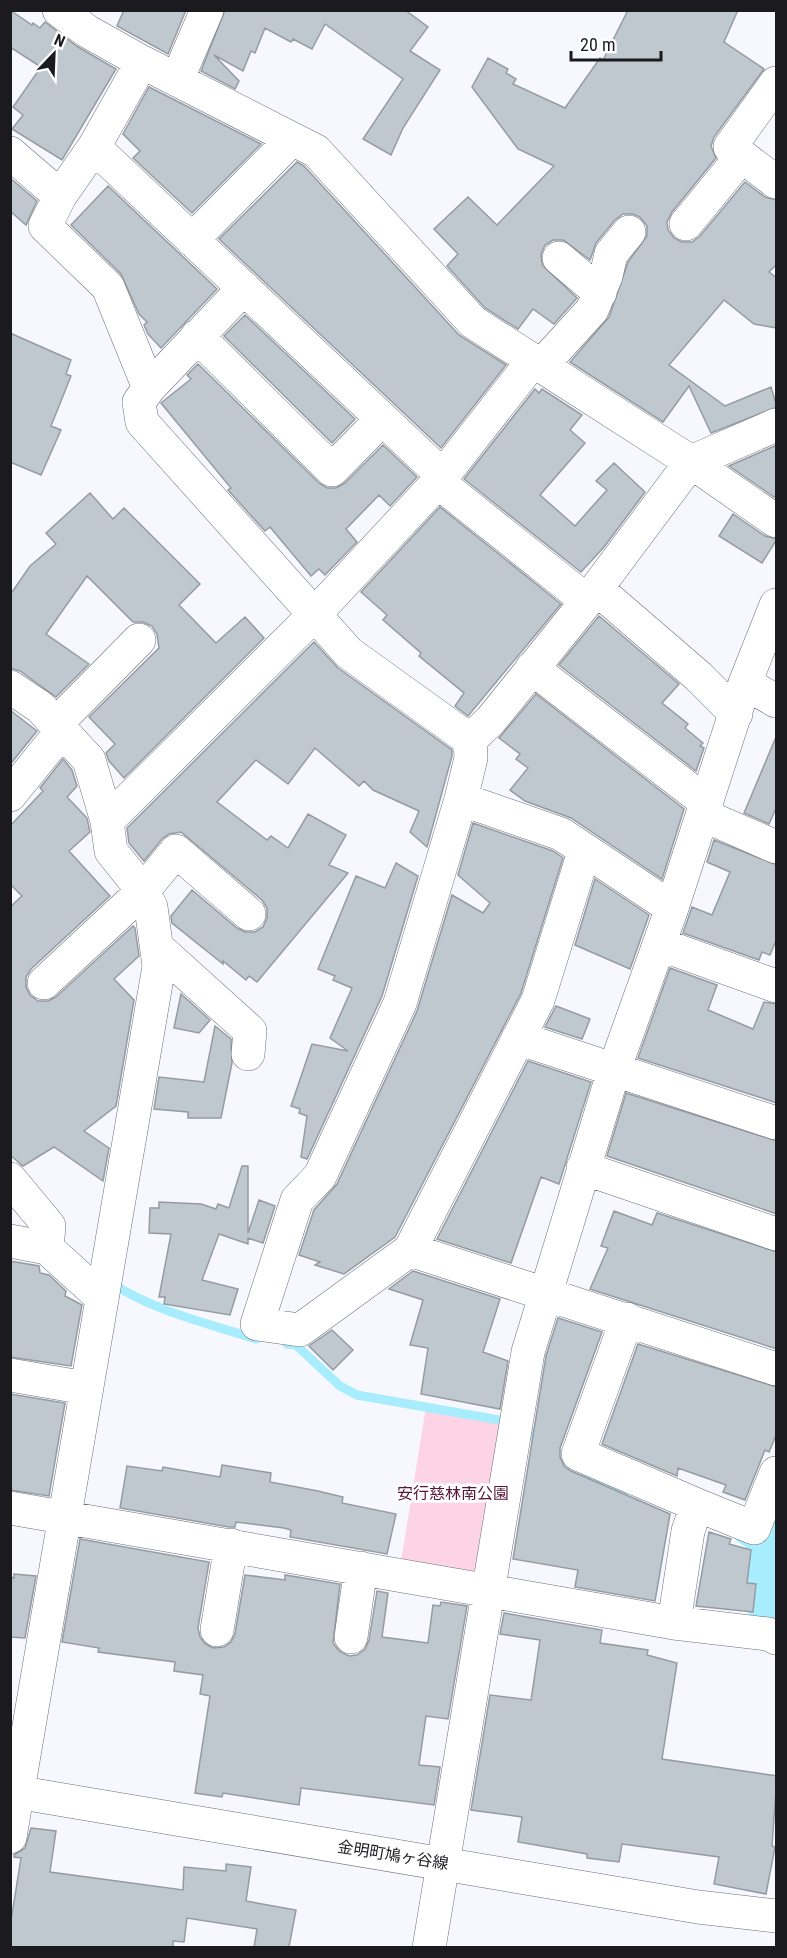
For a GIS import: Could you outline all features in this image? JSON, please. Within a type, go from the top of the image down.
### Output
[{"type":"street","points":[[59,10],[87,31],[142,62],[316,151],[473,322],[691,462],[777,521]]},
{"type":"street","points":[[177,80],[207,10]]},
{"type":"street","points":[[142,62],[94,147],[60,196],[45,226],[108,287],[149,388]]},
{"type":"street","points":[[777,83],[730,147],[777,182]]},
{"type":"street","points":[[192,240],[292,139]]},
{"type":"street","points":[[94,147],[382,419],[441,479],[698,676],[736,714]]},
{"type":"street","points":[[10,153],[60,196]]},
{"type":"street","points":[[686,224],[742,156]]},
{"type":"street","points":[[107,821],[314,615],[441,479],[536,364],[592,310],[600,293],[611,254],[629,232]]},
{"type":"street","points":[[558,258],[600,293]]},
{"type":"street","points":[[244,288],[149,388],[139,402],[142,422],[349,653],[470,740]]},
{"type":"street","points":[[197,336],[332,470],[382,419]]},
{"type":"street","points":[[585,852],[538,1000],[410,1250],[300,1330],[257,1324],[297,1200],[320,1176],[400,1003],[462,800],[471,758],[470,740],[491,720],[592,595],[691,462],[777,425]]},
{"type":"street","points":[[429,1947],[528,1352],[614,1070],[672,908],[745,683],[777,605]]},
{"type":"street","points":[[10,795],[59,728],[139,640]]},
{"type":"street","points":[[532,668],[705,809],[777,847]]},
{"type":"street","points":[[745,683],[777,701]]},
{"type":"street","points":[[10,687],[40,707],[89,760],[107,821],[111,851],[142,891],[151,907],[159,966],[65,1517],[14,1791],[10,1837]]},
{"type":"street","points":[[462,800],[561,834],[672,908]]},
{"type":"street","points":[[44,983],[142,891],[176,851],[249,914]]},
{"type":"street","points":[[659,944],[777,986]]},
{"type":"street","points":[[156,947],[250,1031],[248,1054]]},
{"type":"street","points":[[518,1038],[777,1123]]},
{"type":"street","points":[[583,1168],[777,1234]]},
{"type":"street","points":[[10,1179],[49,1226],[47,1248]]},
{"type":"street","points":[[10,1241],[47,1248],[101,1297]]},
{"type":"street","points":[[410,1250],[546,1292],[777,1369]]},
{"type":"street","points":[[627,1319],[578,1454],[754,1528],[777,1473]]},
{"type":"street","points":[[10,1375],[86,1388]]},
{"type":"street","points":[[674,1623],[688,1531],[697,1505]]},
{"type":"street","points":[[10,1508],[674,1623],[768,1634],[777,1638]]},
{"type":"street","points":[[217,1630],[231,1545]]},
{"type":"street","points":[[351,1637],[361,1568]]},
{"type":"street","name":"金明町鳩ヶ谷線","points":[[14,1791],[698,1907],[777,1916]]},
{"type":"green space","name":"安行慈林南公園","points":[[426,1407],[506,1424],[481,1572],[401,1562]]},
{"type":"building","points":[[10,10],[40,28],[45,22],[78,47],[116,69],[62,160],[12,129],[23,115],[13,107],[41,67],[10,47]]},
{"type":"building","points":[[124,10],[186,10],[168,54],[117,26]]},
{"type":"building","points":[[225,10],[405,10],[428,27],[410,51],[440,70],[403,128],[391,155],[363,139],[403,79],[325,24],[312,49],[293,39],[291,42],[265,28],[255,53],[251,51],[243,71],[214,55],[239,81],[235,89],[201,71]]},
{"type":"building","points":[[628,10],[738,10],[724,42],[764,69],[714,137],[711,146],[716,158],[672,212],[667,222],[668,230],[674,238],[682,242],[692,242],[700,236],[745,182],[765,197],[777,200],[777,264],[769,272],[777,278],[777,328],[754,324],[724,300],[669,365],[725,406],[771,387],[777,407],[711,433],[689,386],[663,422],[570,362],[609,317],[628,262],[647,236],[647,226],[640,217],[623,214],[615,220],[596,243],[590,260],[563,240],[553,240],[545,245],[541,254],[542,265],[577,298],[554,324],[533,309],[518,329],[485,308],[447,266],[458,254],[434,229],[468,197],[497,225],[554,166],[518,149],[472,87],[488,58],[508,69],[506,73],[516,79],[513,84],[565,108],[600,58],[603,60]]},
{"type":"building","points":[[149,87],[261,144],[192,213],[133,158],[140,151],[123,134]]},
{"type":"building","points":[[297,162],[304,166],[459,335],[506,365],[441,448],[219,239]]},
{"type":"building","points":[[10,178],[37,201],[26,225],[10,211]]},
{"type":"building","points":[[108,186],[217,289],[161,348],[148,334],[144,325],[147,322],[139,314],[121,274],[71,225]]},
{"type":"building","points":[[245,315],[355,419],[332,443],[224,336]]},
{"type":"building","points":[[10,333],[71,360],[66,374],[71,376],[51,426],[61,430],[41,475],[10,462]]},
{"type":"building","points":[[198,364],[319,483],[327,488],[336,488],[345,483],[383,445],[417,477],[390,506],[379,495],[346,529],[357,542],[325,575],[319,569],[311,576],[270,527],[265,531],[228,490],[231,488],[161,403],[191,379],[187,375]]},
{"type":"building","points":[[535,389],[539,393],[542,389],[582,415],[570,430],[585,443],[540,495],[575,526],[607,490],[596,481],[614,463],[645,492],[604,547],[581,572],[464,479]]},
{"type":"building","points":[[777,445],[777,499],[729,466]]},
{"type":"building","points":[[90,493],[113,519],[124,508],[200,584],[179,605],[216,643],[245,617],[264,638],[124,778],[109,761],[106,753],[115,744],[89,717],[159,648],[157,634],[152,626],[143,622],[133,622],[87,576],[46,634],[89,664],[56,697],[20,671],[10,668],[10,595],[30,566],[56,544],[46,533]]},
{"type":"building","points":[[440,507],[561,604],[468,716],[455,706],[464,693],[419,656],[421,653],[383,620],[387,615],[361,592]]},
{"type":"building","points":[[733,514],[765,536],[777,539],[762,563],[719,536]]},
{"type":"building","points":[[599,616],[679,684],[662,703],[688,724],[685,728],[703,743],[700,746],[704,748],[696,771],[559,665]]},
{"type":"building","points":[[314,642],[338,668],[452,750],[452,756],[427,847],[410,832],[419,811],[373,790],[364,781],[359,786],[315,748],[288,784],[256,760],[217,802],[267,840],[271,836],[288,848],[308,814],[346,835],[329,865],[348,873],[257,982],[249,976],[246,980],[172,923],[171,916],[192,890],[237,928],[245,932],[255,932],[263,927],[267,918],[267,908],[262,900],[181,832],[169,834],[162,839],[144,861],[129,843],[127,828]]},
{"type":"building","points":[[536,694],[684,809],[662,879],[571,818],[525,801],[510,790],[528,768],[516,759],[520,754],[499,738]]},
{"type":"building","points":[[10,710],[37,731],[12,762],[10,761]]},
{"type":"building","points":[[776,737],[777,806],[769,824],[744,813]]},
{"type":"building","points":[[63,759],[72,770],[77,786],[67,797],[87,818],[90,832],[69,851],[110,896],[31,969],[26,977],[26,987],[30,995],[38,1001],[48,1001],[56,997],[133,926],[135,928],[139,956],[114,979],[134,1000],[116,1106],[84,1131],[109,1148],[103,1181],[54,1147],[23,1166],[10,1155],[10,907],[22,896],[10,884],[10,826],[43,791],[40,788]]},
{"type":"building","points":[[473,823],[553,851],[563,858],[521,993],[395,1237],[344,1274],[315,1265],[320,1262],[299,1255],[314,1210],[337,1184],[417,1011],[452,895],[483,913],[490,903],[458,875]]},
{"type":"building","points":[[714,840],[777,865],[777,938],[770,955],[762,952],[759,960],[683,933],[692,907],[712,915],[730,872],[707,862]]},
{"type":"building","points":[[396,863],[418,876],[382,996],[307,1159],[301,1157],[307,1116],[299,1113],[300,1109],[291,1106],[312,1044],[348,1051],[330,1038],[352,988],[333,980],[335,976],[318,969],[356,876],[385,888]]},
{"type":"building","points":[[595,879],[649,915],[630,969],[575,945]]},
{"type":"building","points":[[670,968],[717,985],[708,1010],[753,1029],[764,1002],[777,1004],[777,1103],[638,1058]]},
{"type":"building","points":[[181,994],[210,1020],[199,1033],[174,1028]]},
{"type":"building","points":[[556,1006],[590,1019],[582,1039],[545,1027]]},
{"type":"building","points":[[215,1026],[231,1039],[232,1063],[221,1118],[188,1118],[188,1112],[154,1109],[159,1077],[204,1082]]},
{"type":"building","points":[[528,1061],[591,1082],[559,1184],[541,1177],[511,1263],[437,1239]]},
{"type":"building","points":[[626,1093],[777,1141],[777,1214],[607,1156]]},
{"type":"building","points":[[242,1166],[248,1166],[248,1233],[259,1200],[275,1206],[263,1243],[248,1238],[248,1244],[219,1234],[202,1280],[238,1289],[230,1315],[164,1304],[165,1297],[159,1297],[171,1234],[149,1233],[150,1208],[159,1208],[159,1202],[201,1204],[216,1209],[218,1204],[229,1208]]},
{"type":"building","points":[[614,1211],[652,1225],[657,1213],[777,1252],[777,1349],[590,1289],[608,1248],[601,1246]]},
{"type":"building","points":[[10,1261],[39,1266],[40,1273],[49,1275],[66,1291],[65,1296],[82,1305],[71,1366],[10,1357]]},
{"type":"building","points":[[413,1271],[500,1299],[483,1352],[508,1361],[500,1409],[421,1394],[428,1348],[410,1345],[423,1300],[389,1289]]},
{"type":"building","points":[[558,1318],[602,1332],[560,1448],[560,1457],[564,1466],[571,1471],[670,1514],[655,1601],[575,1587],[578,1570],[513,1559],[546,1356]]},
{"type":"building","points":[[332,1330],[353,1350],[333,1370],[309,1346]]},
{"type":"building","points":[[638,1344],[777,1387],[777,1433],[769,1452],[765,1450],[745,1500],[723,1492],[726,1485],[678,1468],[677,1476],[602,1444]]},
{"type":"building","points":[[10,1394],[65,1403],[49,1496],[10,1490]]},
{"type":"building","points":[[222,1465],[271,1473],[270,1482],[343,1497],[342,1503],[396,1514],[387,1554],[290,1537],[291,1530],[284,1528],[236,1522],[235,1527],[229,1527],[120,1508],[127,1466],[162,1471],[163,1467],[220,1477]]},
{"type":"building","points":[[709,1532],[731,1539],[729,1544],[751,1550],[747,1583],[756,1584],[753,1612],[696,1606]]},
{"type":"building","points":[[80,1539],[209,1562],[198,1628],[205,1644],[213,1648],[224,1647],[231,1642],[235,1634],[245,1575],[285,1580],[285,1575],[340,1584],[333,1643],[339,1651],[349,1656],[357,1655],[365,1649],[369,1640],[377,1591],[388,1593],[382,1637],[428,1643],[433,1605],[440,1606],[441,1602],[467,1606],[448,1719],[426,1716],[419,1765],[440,1767],[434,1805],[301,1788],[299,1805],[223,1793],[222,1797],[195,1793],[210,1696],[200,1694],[203,1675],[174,1671],[175,1662],[98,1652],[99,1648],[62,1642]]},
{"type":"building","points":[[14,1574],[36,1576],[25,1638],[10,1637],[10,1577],[14,1578]]},
{"type":"building","points":[[504,1613],[602,1630],[600,1643],[648,1650],[647,1655],[677,1663],[662,1759],[777,1776],[772,1846],[775,1847],[766,1894],[714,1884],[719,1857],[622,1844],[619,1862],[587,1858],[587,1854],[518,1842],[522,1817],[471,1810],[490,1695],[531,1700],[540,1640],[500,1634]]},
{"type":"building","points":[[31,1828],[56,1831],[50,1872],[183,1890],[184,1867],[226,1871],[226,1864],[251,1867],[246,1901],[296,1910],[289,1947],[254,1947],[257,1929],[187,1918],[184,1942],[173,1941],[173,1947],[10,1947],[10,1927],[21,1858],[14,1857],[14,1855],[25,1848]]},
{"type":"waterway","points":[[110,1282],[162,1309],[256,1339]]},
{"type":"waterway","points":[[287,1344],[296,1345],[340,1386],[357,1395],[522,1424],[539,1441]]},
{"type":"waterway","points":[[584,1478],[625,1491]]},
{"type":"waterway","points":[[776,1536],[771,1556],[776,1620]]},
{"type":"waterway","points":[[740,1538],[771,1556]]}]
